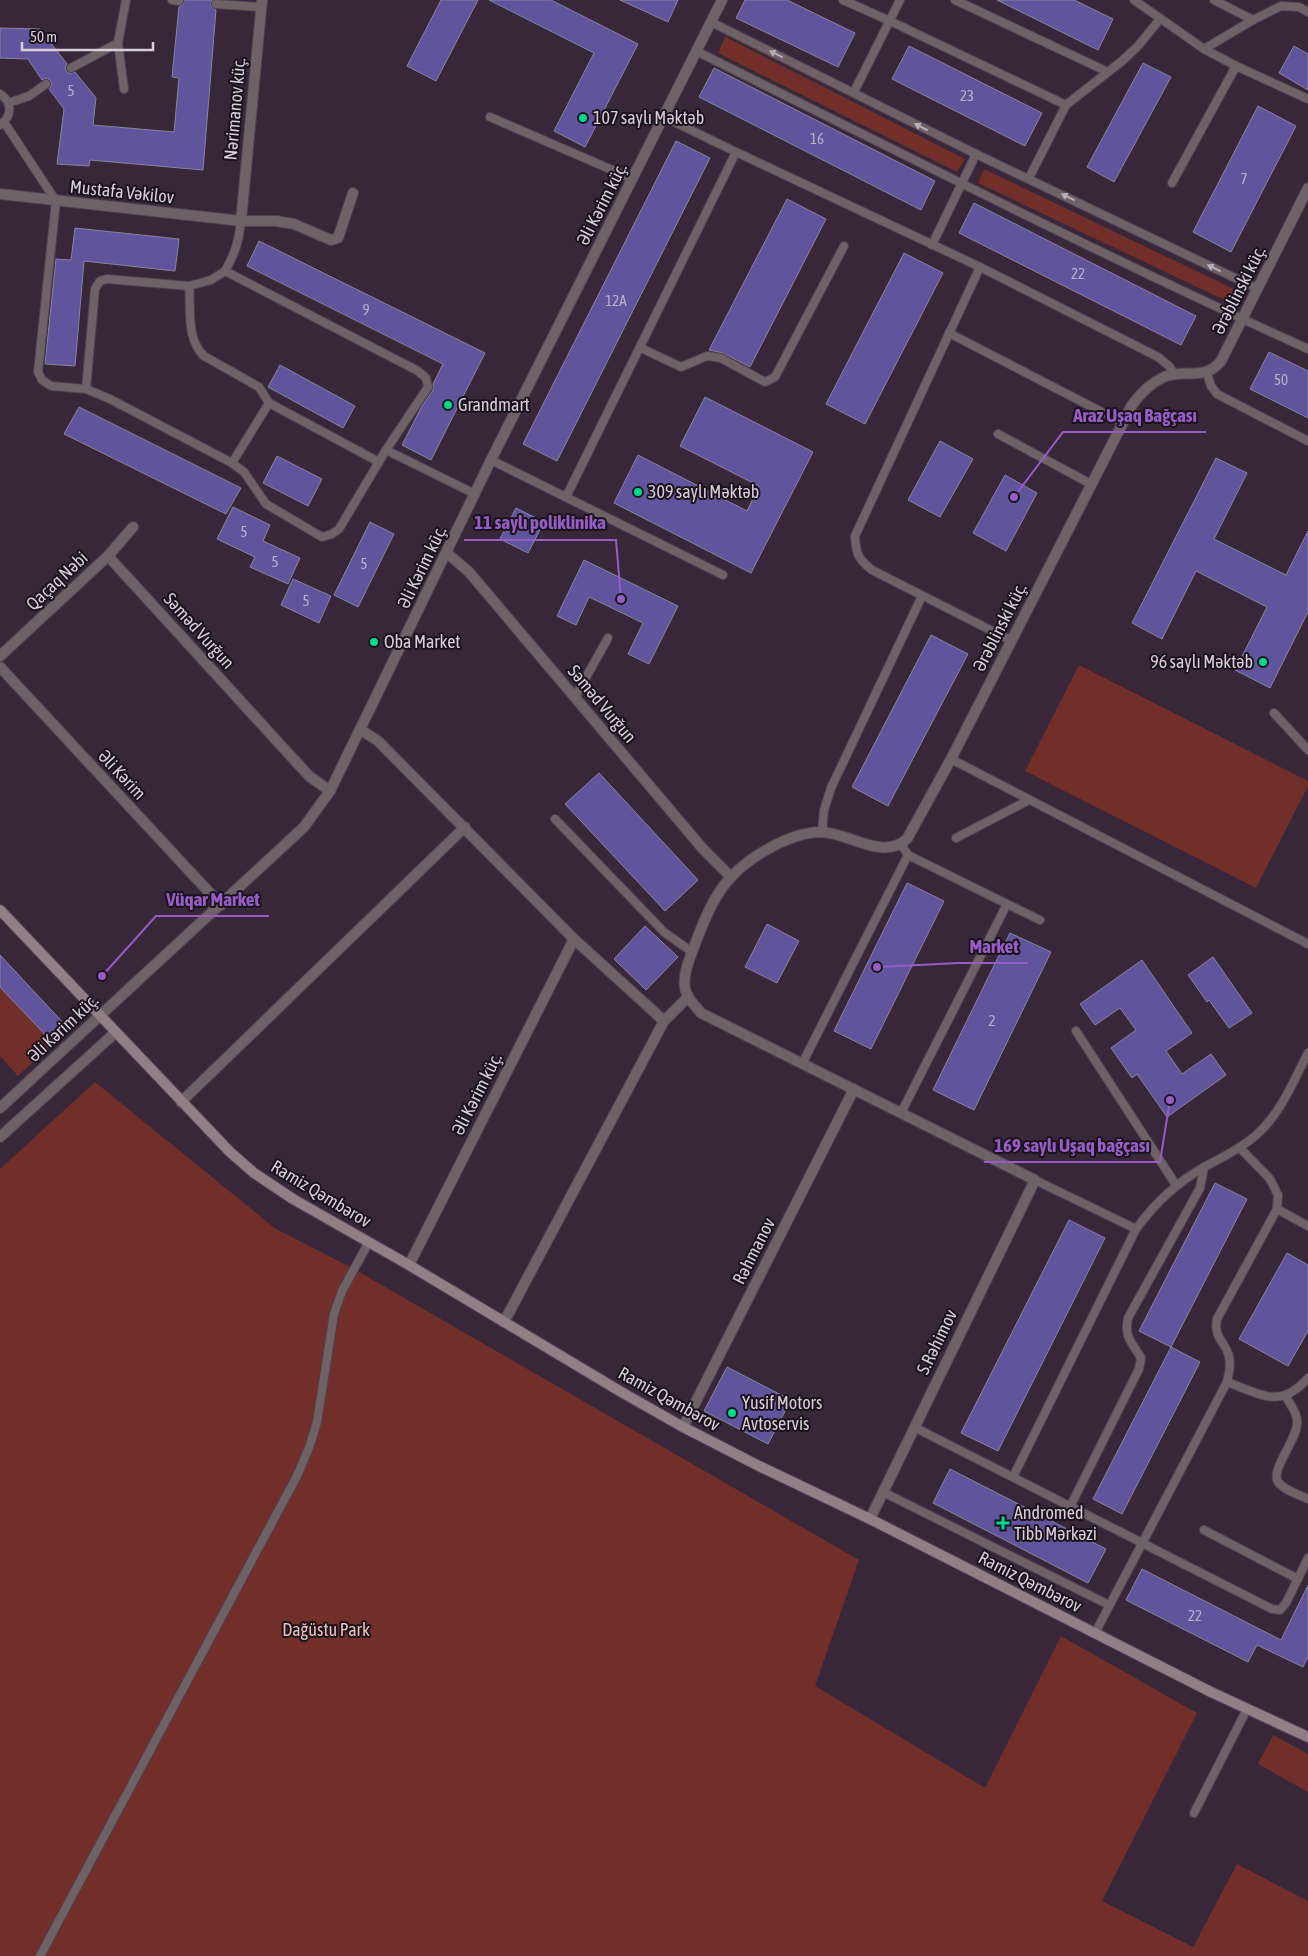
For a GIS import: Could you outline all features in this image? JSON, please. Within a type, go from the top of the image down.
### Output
[{"type":"main road","name":"Ramiz Qəmbərov","points":[[0,910],[230,1152],[262,1179],[293,1199],[409,1265],[623,1393],[683,1426],[757,1465],[870,1519],[1247,1709],[1308,1737]]},
{"type":"street","name":"Əli Kərim küç.","points":[[0,1108],[304,826],[330,791],[362,730],[491,460],[722,0]]},
{"type":"street","name":"Nərimanov küç.","points":[[241,221],[261,4]]},
{"type":"street","name":"Ərəblinski küç.","points":[[901,844],[912,831],[951,759],[1010,640],[1140,394],[1164,377],[1174,374],[1208,373],[1216,368],[1243,319],[1308,188]]},
{"type":"street","name":"Mustafa Vəkilov","points":[[0,194],[241,221],[276,220],[294,224],[331,240],[338,238],[354,194]]},
{"type":"street","name":"Qaçaq Nəbi","points":[[0,656],[108,556],[133,527]]},
{"type":"street","name":"Səməd Vurğun","points":[[448,553],[469,572],[703,849],[731,877]]},
{"type":"street","name":"Səməd Vurğun","points":[[108,556],[309,776],[330,791]]},
{"type":"street","name":"Əli Kərim","points":[[0,667],[221,905]]},
{"type":"street","points":[[362,730],[378,741],[574,939],[664,1021]]},
{"type":"street","points":[[181,1102],[465,827]]},
{"type":"street","points":[[901,844],[883,848],[833,834],[822,832],[807,833],[779,843],[753,860],[731,877],[715,900],[703,923],[686,972],[684,986],[688,997],[701,1013],[1035,1180]]},
{"type":"street","name":"Əli Kərim küç.","points":[[409,1265],[574,939]]},
{"type":"street","points":[[504,1322],[664,1021],[688,997]]},
{"type":"street","points":[[0,1137],[116,1032]]},
{"type":"street","name":"Rəhmanov","points":[[683,1426],[854,1089]]},
{"type":"street","name":"S.Rəhimov","points":[[870,1519],[1035,1180]]},
{"type":"lane","points":[[124,89],[118,43],[126,0]]},
{"type":"lane","points":[[843,0],[1066,105]]},
{"type":"lane","points":[[854,92],[900,0]]},
{"type":"lane","points":[[955,0],[1108,72]]},
{"type":"lane","points":[[1134,0],[1204,49],[1308,99]]},
{"type":"lane","points":[[1214,0],[1253,20]]},
{"type":"lane","points":[[216,4],[261,4]]},
{"type":"lane","points":[[1204,49],[1281,6],[1299,7],[1308,12]]},
{"type":"lane","points":[[1030,178],[1066,105],[1138,46],[1160,19]]},
{"type":"lane","points":[[711,22],[976,154],[1030,178],[1258,289]]},
{"type":"lane","points":[[71,68],[118,43]]},
{"type":"lane","points":[[696,51],[962,184],[1243,319],[1308,348]]},
{"type":"lane","points":[[1172,183],[1236,66]]},
{"type":"lane","points":[[8,103],[29,96],[46,84]]},
{"type":"lane","points":[[0,94],[8,103],[10,110],[2,124],[56,201],[38,372],[42,380],[51,386],[86,389],[110,399],[244,472],[266,504],[322,537],[332,534],[339,529],[386,450],[428,386],[426,378],[418,371],[225,271]]},
{"type":"lane","points":[[664,116],[980,268],[1158,357],[1169,366],[1174,374]]},
{"type":"lane","points":[[490,117],[633,180]]},
{"type":"lane","points":[[566,497],[736,152]]},
{"type":"lane","points":[[932,245],[976,154]]},
{"type":"lane","points":[[86,389],[94,289],[100,280],[189,286],[211,280],[225,271],[233,257],[238,242],[241,221]]},
{"type":"lane","points":[[641,348],[681,367],[707,356],[721,358],[765,382],[775,377],[844,246]]},
{"type":"lane","points":[[980,268],[855,536],[856,550],[860,562],[872,570],[1010,640]]},
{"type":"lane","points":[[189,286],[193,340],[197,349],[204,356],[259,387],[269,403],[379,462]]},
{"type":"lane","points":[[949,333],[1123,423]]},
{"type":"lane","points":[[1208,373],[1211,386],[1218,394],[1308,441]]},
{"type":"lane","points":[[232,464],[269,403]]},
{"type":"lane","points":[[998,434],[1091,484]]},
{"type":"lane","points":[[386,450],[475,494]]},
{"type":"lane","points":[[491,460],[723,575]]},
{"type":"lane","points":[[822,832],[824,810],[831,788],[922,596]]},
{"type":"lane","points":[[575,697],[608,638]]},
{"type":"lane","points":[[1274,713],[1308,750]]},
{"type":"lane","points":[[951,759],[1308,944]]},
{"type":"lane","points":[[956,838],[1029,800]]},
{"type":"lane","points":[[556,819],[664,932],[692,952]]},
{"type":"lane","points":[[901,844],[908,855],[1040,920]]},
{"type":"lane","points":[[802,1064],[908,855]]},
{"type":"lane","points":[[900,1113],[1007,904]]},
{"type":"lane","points":[[1076,1031],[1176,1185]]},
{"type":"lane","points":[[1013,1477],[1136,1230],[1148,1213],[1176,1185],[1204,1167],[1240,1148],[1256,1136],[1282,1105],[1308,1053]]},
{"type":"lane","points":[[1095,1633],[1227,1382],[1230,1358],[1218,1338],[1215,1328],[1216,1319],[1277,1209],[1278,1195],[1270,1179],[1240,1148]]},
{"type":"lane","points":[[1070,1507],[1139,1369],[1141,1358],[1127,1337],[1128,1318],[1200,1188],[1204,1167]]},
{"type":"lane","points":[[1035,1180],[1136,1230]]},
{"type":"lane","points":[[1277,1209],[1308,1226]]},
{"type":"lane","points":[[40,1956],[298,1474],[317,1422],[334,1314],[342,1291],[369,1242]]},
{"type":"lane","points":[[1227,1382],[1269,1397],[1286,1397],[1308,1378]]},
{"type":"lane","points":[[1286,1397],[1296,1415],[1298,1423],[1296,1433],[1276,1473],[1277,1480],[1282,1486],[1308,1499]]},
{"type":"lane","points":[[914,1426],[1141,1544],[1272,1609],[1280,1610],[1286,1603],[1308,1558]]},
{"type":"lane","points":[[883,1492],[1109,1605]]},
{"type":"lane","points":[[1204,1530],[1298,1579]]},
{"type":"lane","points":[[1194,1814],[1247,1709]]},
{"type":"green space","points":[[725,37],[965,159],[957,172],[718,53]]},
{"type":"green space","points":[[984,169],[1240,292],[1235,305],[978,183]]},
{"type":"green space","points":[[1079,665],[1308,781],[1308,786],[1256,888],[1025,771]]},
{"type":"green space","points":[[0,987],[53,1043],[18,1076],[0,1056]]},
{"type":"green space","name":"Dağüstu Park","points":[[95,1082],[276,1229],[354,1269],[859,1560],[815,1686],[985,1788],[1061,1636],[1197,1713],[1102,1901],[1193,1947],[1237,1864],[1308,1901],[1308,1956],[0,1956],[0,1169]]},
{"type":"green space","points":[[1273,1735],[1308,1754],[1308,1792],[1258,1764]]},
{"type":"building","points":[[184,0],[212,0],[211,6],[216,10],[203,170],[90,160],[89,166],[57,164],[64,109],[49,89],[52,84],[50,80],[46,78],[42,80],[28,59],[0,58],[0,28],[40,29],[67,64],[65,67],[66,71],[70,74],[75,72],[96,98],[93,125],[174,132],[179,78],[172,77],[179,7],[183,5]]},
{"type":"building","points":[[441,0],[478,0],[436,81],[407,66]]},
{"type":"building","points":[[489,0],[551,0],[638,44],[585,147],[554,131],[594,53]]},
{"type":"building","points":[[620,0],[678,0],[668,22]]},
{"type":"building","points":[[745,0],[787,0],[855,33],[838,67],[736,18]]},
{"type":"building","points":[[997,0],[1074,0],[1113,19],[1098,50]]},
{"type":"building","points":[[909,46],[1042,113],[1025,146],[892,79]]},
{"type":"building","points":[[1294,46],[1308,54],[1308,90],[1279,73]]},
{"type":"building","points":[[1143,63],[1171,77],[1114,182],[1087,167]]},
{"type":"building","points":[[714,68],[935,181],[921,210],[699,97]]},
{"type":"building","points":[[1258,106],[1296,126],[1231,252],[1193,232]]},
{"type":"building","points":[[676,141],[710,158],[557,461],[523,444]]},
{"type":"building","points":[[787,199],[826,219],[750,367],[723,353],[709,350]]},
{"type":"building","points":[[974,203],[1196,316],[1181,345],[959,233]]},
{"type":"building","points":[[75,228],[179,239],[175,271],[84,261],[75,366],[45,364],[56,259],[71,260]]},
{"type":"building","points":[[259,241],[485,353],[431,460],[402,445],[422,406],[433,390],[433,384],[443,364],[247,266]]},
{"type":"building","points":[[904,253],[943,273],[865,424],[826,404]]},
{"type":"building","points":[[1269,352],[1308,371],[1308,418],[1250,389]]},
{"type":"building","points":[[280,365],[355,406],[343,428],[268,387]]},
{"type":"building","points":[[705,397],[813,452],[751,573],[614,503],[638,455],[747,511],[759,486],[680,446]]},
{"type":"building","points":[[79,407],[241,488],[226,514],[64,434]]},
{"type":"building","points":[[940,441],[973,459],[940,517],[908,500]]},
{"type":"building","points":[[277,456],[322,479],[308,506],[263,483]]},
{"type":"building","points":[[1216,458],[1247,473],[1214,539],[1286,575],[1308,531],[1308,612],[1270,688],[1235,670],[1267,607],[1196,571],[1162,639],[1132,623]]},
{"type":"building","points":[[1005,475],[1037,493],[1006,551],[973,533]]},
{"type":"building","points":[[233,507],[270,525],[263,541],[300,558],[288,584],[250,567],[255,557],[217,539]]},
{"type":"building","points":[[516,508],[544,522],[528,553],[500,539]]},
{"type":"building","points":[[370,522],[394,534],[358,607],[334,595]]},
{"type":"building","points":[[584,560],[678,606],[649,664],[628,654],[643,623],[589,597],[576,625],[557,616]]},
{"type":"building","points":[[293,579],[331,596],[319,623],[281,605]]},
{"type":"building","points":[[931,635],[968,654],[888,806],[852,787]]},
{"type":"building","points":[[599,773],[698,880],[665,911],[565,804]]},
{"type":"building","points":[[907,883],[944,901],[871,1049],[834,1031]]},
{"type":"building","points":[[767,924],[799,941],[777,983],[745,967]]},
{"type":"building","points":[[645,926],[678,957],[646,990],[614,959]]},
{"type":"building","points":[[1010,933],[1051,952],[974,1110],[933,1090]]},
{"type":"building","points":[[0,955],[68,1028],[53,1043],[0,987]]},
{"type":"building","points":[[1213,957],[1252,1013],[1229,1028],[1188,975]]},
{"type":"building","points":[[1142,960],[1192,1033],[1166,1051],[1182,1074],[1211,1054],[1226,1075],[1167,1117],[1137,1074],[1132,1078],[1111,1048],[1136,1030],[1120,1008],[1095,1025],[1080,1004]]},
{"type":"building","points":[[1215,1183],[1247,1199],[1171,1347],[1139,1331]]},
{"type":"building","points":[[1069,1220],[1105,1238],[998,1451],[961,1433]]},
{"type":"building","points":[[1287,1253],[1308,1265],[1308,1331],[1288,1366],[1239,1339]]},
{"type":"building","points":[[1171,1347],[1200,1362],[1122,1514],[1093,1499]]},
{"type":"building","points":[[727,1367],[791,1400],[768,1444],[704,1411]]},
{"type":"building","points":[[950,1469],[1106,1549],[1088,1583],[933,1503]]},
{"type":"building","points":[[1142,1569],[1281,1640],[1308,1585],[1308,1657],[1303,1667],[1257,1645],[1248,1662],[1126,1600]]},
{"type":"place","name":"107 saylı Məktəb","points":[[583,118]]},
{"type":"place","name":"Grandmart","points":[[448,405]]},
{"type":"place","name":"309 saylı Məktəb","points":[[638,492]]},
{"type":"place","name":"Araz Uşaq Bağçası","points":[[1014,497]]},
{"type":"place","name":"11 saylı poliklinika","points":[[621,599]]},
{"type":"place","name":"Oba Market","points":[[374,642]]},
{"type":"place","name":"96 saylı Məktəb","points":[[1263,662]]},
{"type":"place","name":"Market","points":[[877,967]]},
{"type":"place","name":"Vüqar Market","points":[[102,976]]},
{"type":"place","name":"169 saylı Uşaq bağçası","points":[[1170,1100]]},
{"type":"place","name":"Yusif Motors Avtoservis","points":[[732,1413]]},
{"type":"place","name":"Andromed Tibb Mərkəzi","points":[[1003,1523]]}]
